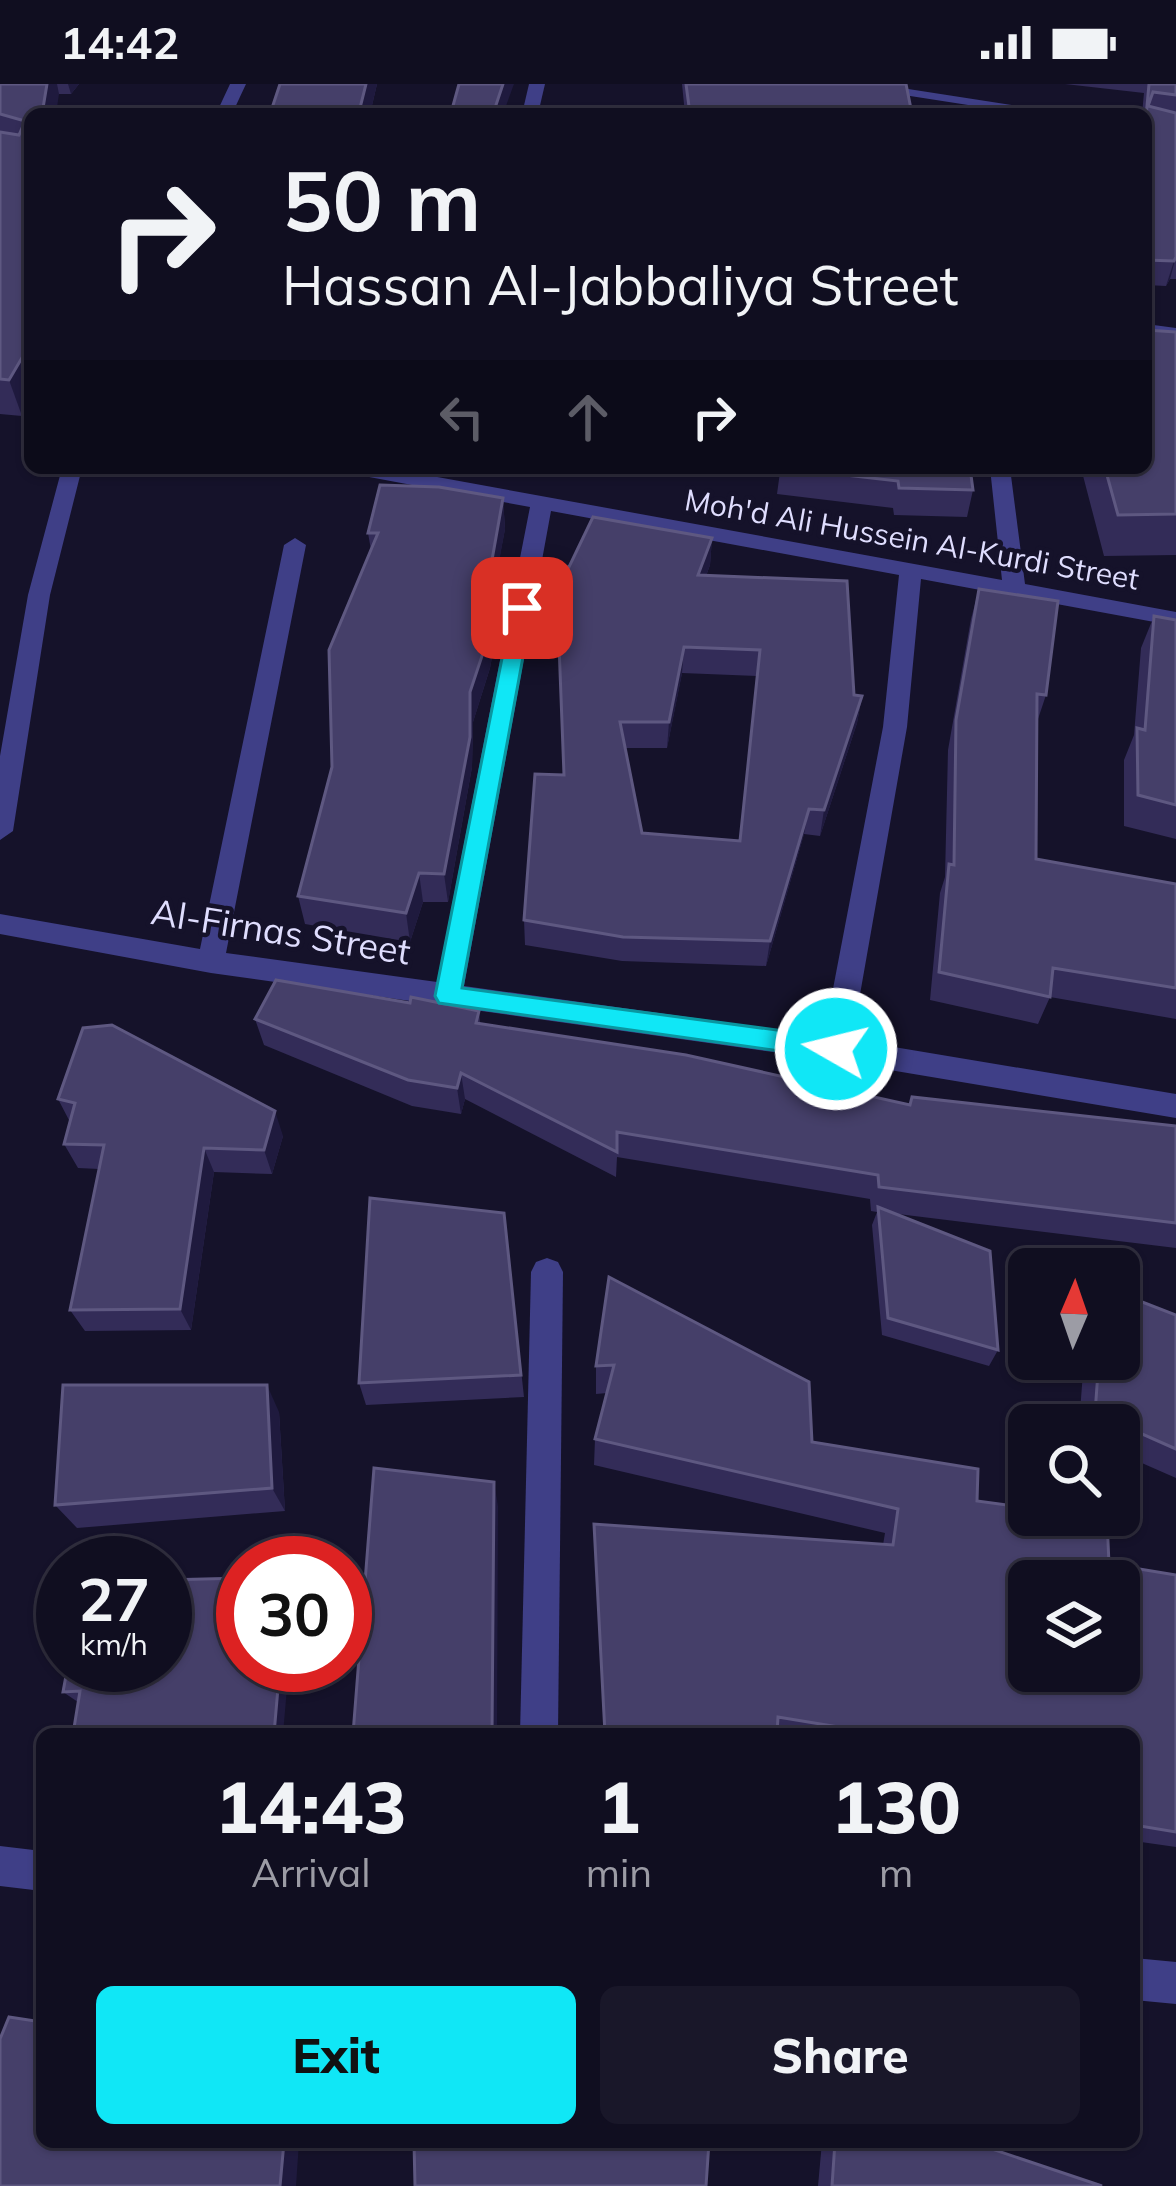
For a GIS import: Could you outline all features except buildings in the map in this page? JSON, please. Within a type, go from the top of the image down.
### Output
[{"type":"street","points":[[842,84],[1019,108]]},
{"type":"street","points":[[0,831],[39,595],[71,474]]},
{"type":"street","name":"Moh'd Ali Hussein Al-Kurdi Street","points":[[385,474],[1176,619]]},
{"type":"street","points":[[1001,474],[1014,586]]},
{"type":"street","points":[[448,996],[542,503]]},
{"type":"street","points":[[211,962],[296,545]]},
{"type":"street","points":[[836,1049],[895,728],[911,569]]},
{"type":"street","name":"Al-Firnas Street","points":[[0,924],[211,962],[836,1049],[1176,1106]]},
{"type":"street","points":[[539,1728],[547,1272]]},
{"type":"street","points":[[0,1866],[36,1870]]},
{"type":"street","points":[[1140,1980],[1176,1983]]},
{"type":"route","points":[[522,608],[448,996],[836,1049]]}]
